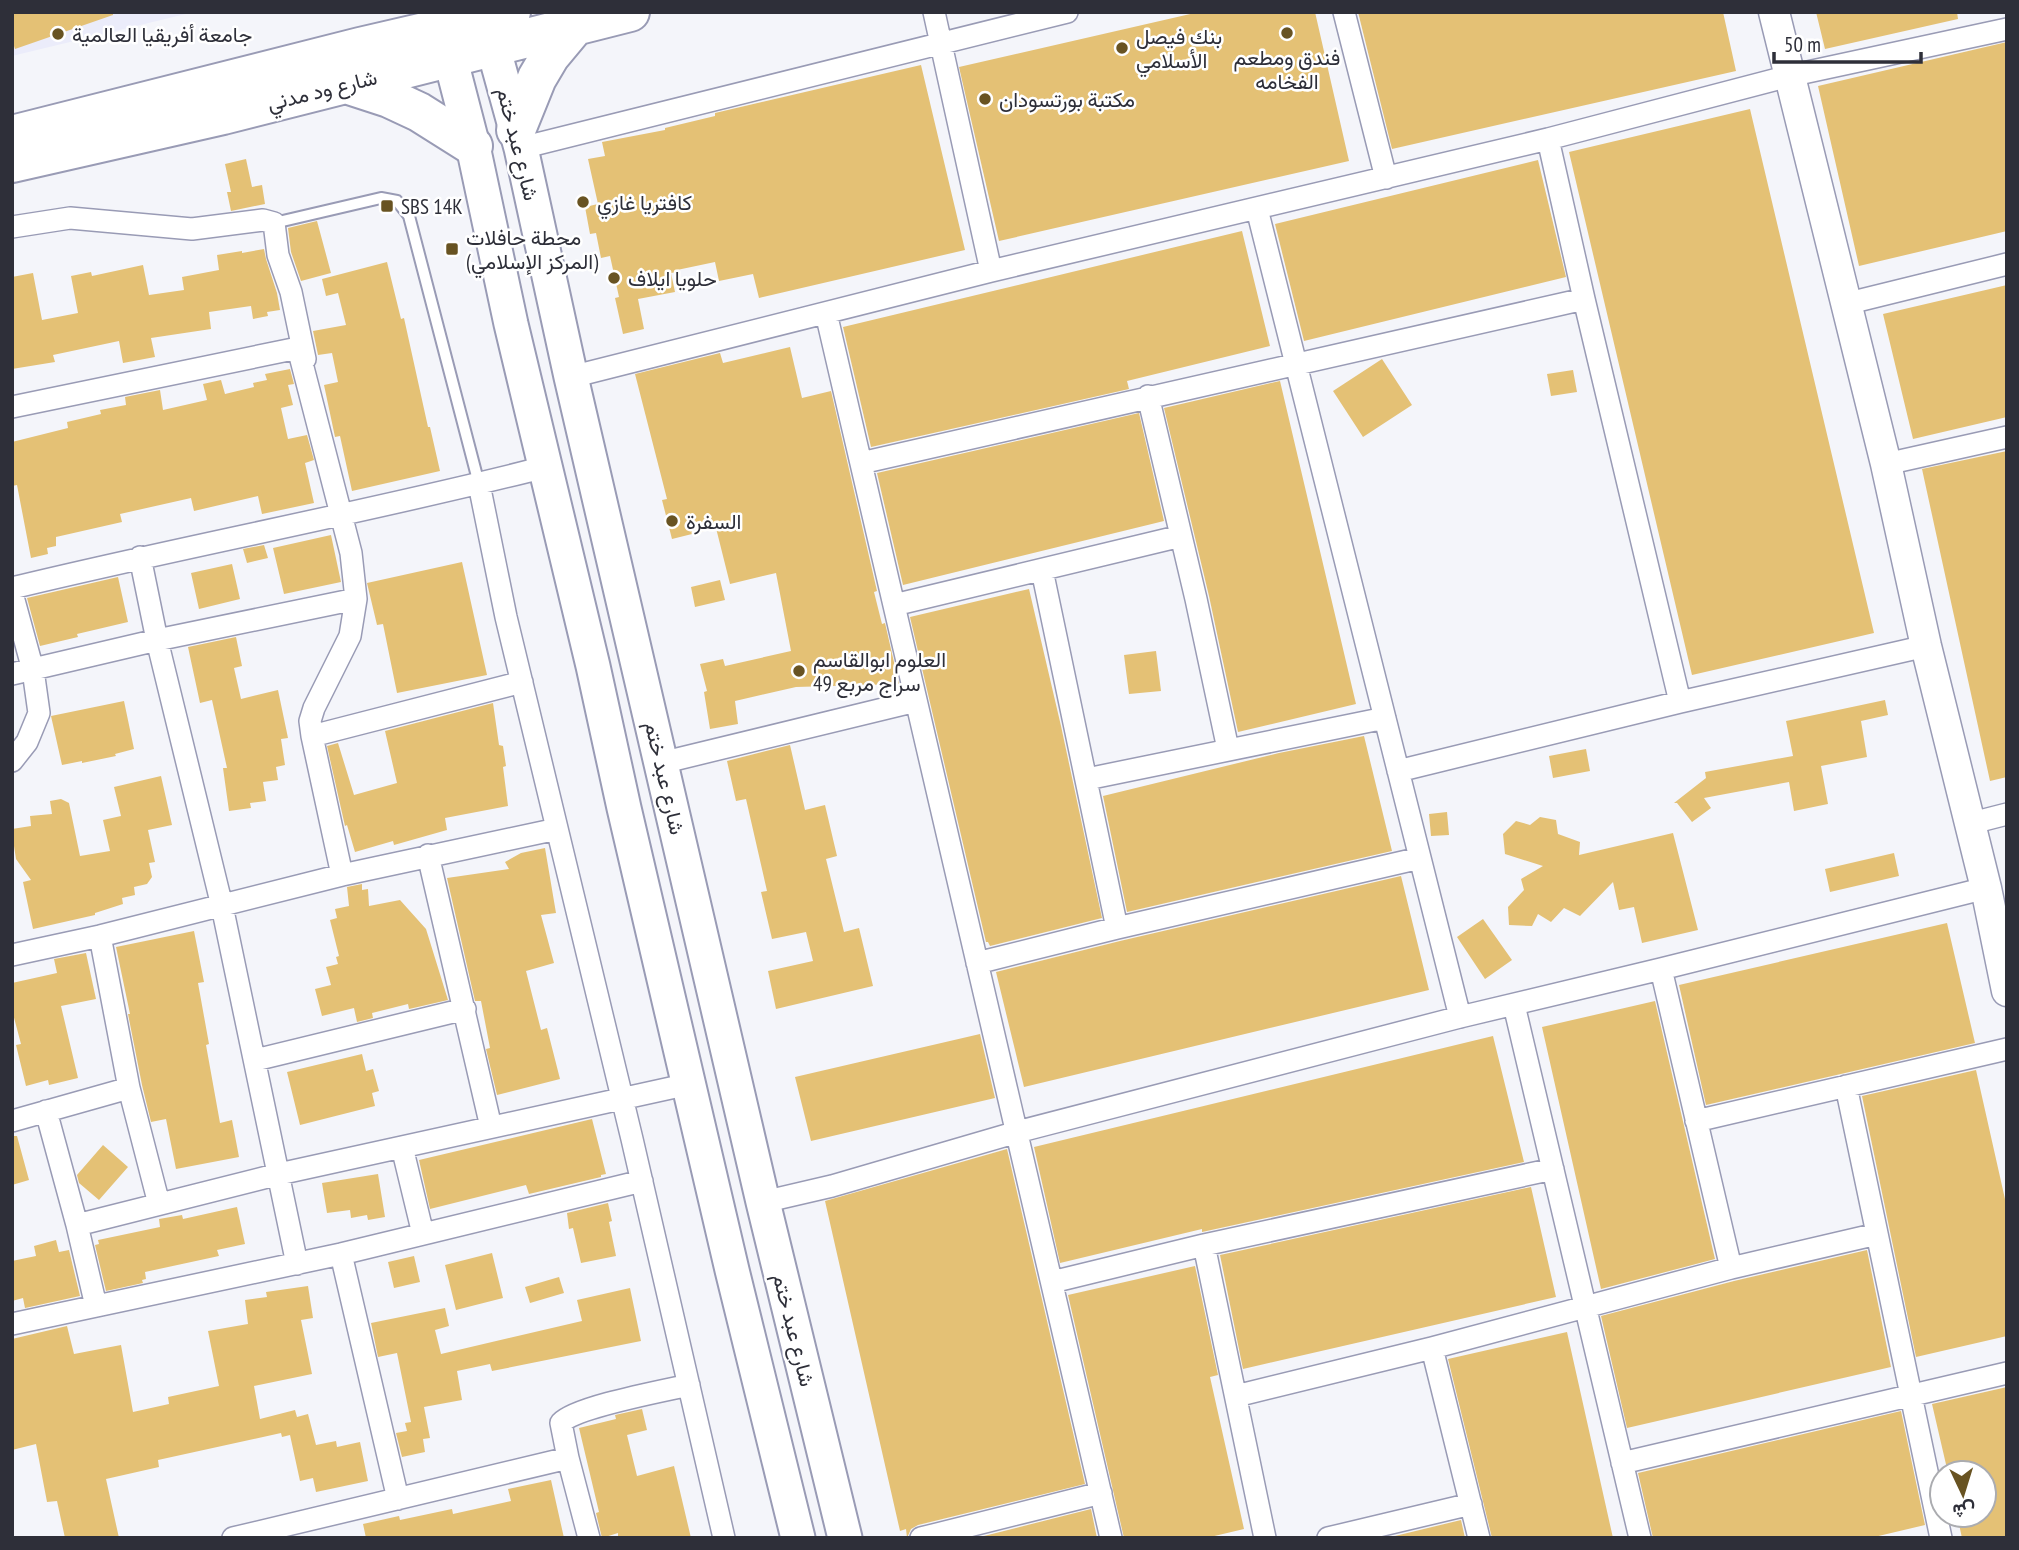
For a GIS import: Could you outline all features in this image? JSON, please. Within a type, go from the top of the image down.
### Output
[{"type":"highway","name":"شارع ود مدني","points":[[12,163],[346,84],[496,26],[575,26],[630,12]]},
{"type":"highway","points":[[519,139],[537,78],[550,56],[575,26]]},
{"type":"highway","points":[[12,106],[50,105],[212,66],[328,42],[360,47]]},
{"type":"highway","name":"شارع ود مدني","points":[[12,135],[360,47],[447,44]]},
{"type":"highway","points":[[346,84],[409,107],[473,146]]},
{"type":"main road","name":"شارع عبد ختم","points":[[496,26],[570,377],[763,1202],[845,1538]]},
{"type":"main road","name":"شارع عبد ختم","points":[[447,44],[473,146],[511,324],[732,1270],[798,1538]]},
{"type":"street","points":[[934,12],[991,271]]},
{"type":"street","points":[[519,139],[941,45],[1067,12]]},
{"type":"street","points":[[1344,12],[1386,178]]},
{"type":"street","points":[[1774,12],[1886,464],[1926,646],[1986,888],[2007,991]]},
{"type":"street","points":[[570,377],[991,271],[1548,139],[1789,76],[2007,29]]},
{"type":"street","points":[[1548,139],[1680,702]]},
{"type":"street","points":[[1257,209],[1460,1017]]},
{"type":"street","points":[[12,227],[70,218],[192,229],[263,220],[274,223],[278,256],[291,292],[315,407],[351,553],[356,599],[350,636],[310,721],[342,875]]},
{"type":"street","points":[[1846,304],[2007,264]]},
{"type":"street","points":[[861,463],[1584,299]]},
{"type":"street","points":[[826,313],[1111,1538]]},
{"type":"street","points":[[12,407],[298,348],[315,407]]},
{"type":"street","points":[[1148,396],[1228,749]]},
{"type":"street","points":[[1886,464],[2007,437]]},
{"type":"street","points":[[12,588],[545,467]]},
{"type":"street","points":[[479,484],[522,682],[642,1181],[724,1538]]},
{"type":"street","points":[[894,605],[1181,536]]},
{"type":"street","points":[[140,557],[157,640],[222,906],[297,1264]]},
{"type":"street","points":[[1042,569],[1117,928]]},
{"type":"street","points":[[12,593],[23,672],[39,713],[27,742],[12,761]]},
{"type":"street","points":[[23,672],[157,640],[356,599]]},
{"type":"street","points":[[1398,771],[1680,702],[1926,646]]},
{"type":"street","points":[[312,736],[522,682]]},
{"type":"street","points":[[661,762],[916,701]]},
{"type":"street","points":[[1087,779],[1385,718]]},
{"type":"street","points":[[1968,824],[2007,814]]},
{"type":"street","points":[[12,956],[342,875],[557,829]]},
{"type":"street","points":[[428,855],[491,1126]]},
{"type":"street","points":[[977,963],[1420,859]]},
{"type":"street","points":[[763,1202],[832,1186],[1017,1132],[1460,1017],[1986,888]]},
{"type":"street","points":[[100,936],[129,1088],[159,1204]]},
{"type":"street","points":[[1661,969],[1731,1268]]},
{"type":"street","points":[[1514,1004],[1640,1538]]},
{"type":"street","points":[[255,1060],[465,1009]]},
{"type":"street","points":[[1696,1121],[2007,1049]]},
{"type":"street","points":[[77,1225],[279,1174],[689,1084]]},
{"type":"street","points":[[1846,1086],[1940,1537]]},
{"type":"street","points":[[12,1121],[129,1088]]},
{"type":"street","points":[[46,1111],[96,1306]]},
{"type":"street","points":[[402,1146],[424,1234]]},
{"type":"street","points":[[1052,1282],[1204,1245],[1553,1169]]},
{"type":"street","points":[[12,1324],[297,1264],[642,1181]]},
{"type":"street","points":[[1236,1396],[1432,1348],[1731,1268],[1877,1234]]},
{"type":"street","points":[[1204,1245],[1265,1538]]},
{"type":"street","points":[[341,1254],[398,1499]]},
{"type":"street","points":[[1432,1348],[1479,1538]]},
{"type":"street","points":[[1622,1463],[2007,1373]]},
{"type":"street","points":[[589,1538],[561,1423],[566,1417],[590,1409],[689,1385]]},
{"type":"street","points":[[233,1538],[568,1458]]},
{"type":"street","points":[[920,1538],[1101,1493]]},
{"type":"street","points":[[1328,1538],[1471,1504]]},
{"type":"lane","points":[[274,223],[382,198],[397,201],[409,216],[479,484]]},
{"type":"shaded area","name":"جامعة أفريقيا العالمية","points":[[12,12],[194,12],[12,56]]},
{"type":"building","points":[[12,12],[113,12],[113,15],[15,49],[12,40]]},
{"type":"building","points":[[1199,12],[1315,12],[1349,161],[999,241],[959,67]]},
{"type":"building","points":[[1358,12],[1723,12],[1736,71],[1392,149]]},
{"type":"building","points":[[1816,12],[1957,12],[1958,19],[1825,49]]},
{"type":"building","points":[[2007,42],[2007,231],[1859,266],[1818,86]]},
{"type":"building","points":[[921,65],[965,250],[759,298],[753,274],[719,281],[715,262],[677,270],[671,273],[675,292],[638,299],[644,329],[623,334],[615,298],[619,297],[610,256],[601,258],[596,233],[590,234],[585,207],[598,204],[588,159],[605,156],[602,142],[665,130],[715,116],[715,113]]},
{"type":"building","points":[[1750,109],[1874,633],[1692,675],[1569,152]]},
{"type":"building","points":[[246,159],[252,187],[262,185],[265,204],[231,211],[227,192],[231,192],[225,164]]},
{"type":"building","points":[[1538,160],[1566,277],[1304,341],[1275,224]]},
{"type":"building","points":[[317,221],[331,273],[301,281],[291,252],[288,228]]},
{"type":"building","points":[[1242,231],[1270,346],[1127,381],[1129,389],[871,447],[843,327]]},
{"type":"building","points":[[264,249],[280,310],[267,312],[268,316],[253,319],[251,306],[209,312],[211,329],[151,338],[155,357],[123,363],[119,341],[53,355],[55,362],[12,369],[12,277],[33,273],[42,320],[78,313],[71,276],[91,272],[92,276],[143,265],[149,295],[184,290],[182,277],[219,270],[217,255]]},
{"type":"building","points":[[387,262],[401,319],[404,318],[440,471],[352,491],[340,436],[335,437],[324,385],[338,382],[332,353],[318,355],[313,331],[346,325],[338,293],[326,296],[322,279]]},
{"type":"building","points":[[2007,285],[2007,417],[1913,439],[1883,314]]},
{"type":"building","points":[[790,347],[802,398],[831,391],[877,591],[874,592],[882,624],[885,623],[899,684],[796,687],[735,701],[738,724],[710,729],[704,692],[707,691],[700,664],[723,659],[725,666],[791,651],[776,573],[730,584],[716,528],[672,539],[662,500],[667,499],[635,374],[720,353],[723,363]]},
{"type":"building","points":[[1382,359],[1412,405],[1363,437],[1333,391]]},
{"type":"building","points":[[290,369],[294,384],[288,385],[293,405],[281,408],[288,439],[307,435],[314,460],[305,463],[314,503],[262,514],[258,496],[194,511],[191,498],[120,514],[122,522],[56,537],[56,546],[47,548],[48,554],[31,558],[17,485],[12,486],[12,442],[68,428],[67,422],[101,414],[100,410],[126,405],[125,397],[160,390],[163,410],[207,400],[203,384],[221,380],[225,394],[254,387],[253,383],[267,380],[265,374]]},
{"type":"building","points":[[1573,370],[1577,392],[1551,396],[1547,374]]},
{"type":"building","points":[[1280,381],[1356,704],[1238,732],[1164,408]]},
{"type":"building","points":[[1139,413],[1164,521],[903,585],[877,473]]},
{"type":"building","points":[[2007,451],[2007,777],[1990,781],[1922,469]]},
{"type":"building","points":[[331,535],[341,582],[284,594],[273,548]]},
{"type":"building","points":[[264,545],[268,558],[247,563],[243,549]]},
{"type":"building","points":[[462,562],[487,675],[397,693],[383,624],[377,625],[367,583]]},
{"type":"building","points":[[232,564],[240,599],[199,609],[191,573]]},
{"type":"building","points":[[118,577],[128,622],[40,646],[27,598]]},
{"type":"building","points":[[720,580],[725,600],[695,607],[691,587]]},
{"type":"building","points":[[1029,589],[1102,918],[990,946],[986,942],[910,617]]},
{"type":"building","points":[[236,637],[242,666],[234,668],[241,699],[278,690],[288,738],[281,739],[285,765],[276,767],[278,780],[263,782],[266,801],[250,803],[251,808],[229,811],[223,768],[227,768],[212,700],[200,703],[188,647]]},
{"type":"building","points":[[1156,651],[1161,691],[1129,694],[1124,655]]},
{"type":"building","points":[[1885,700],[1888,715],[1861,721],[1867,757],[1821,766],[1828,804],[1794,811],[1789,782],[1704,798],[1711,808],[1692,822],[1677,803],[1674,803],[1706,778],[1705,772],[1793,756],[1786,721]]},
{"type":"building","points":[[124,701],[134,749],[115,754],[116,756],[62,765],[51,716]]},
{"type":"building","points":[[493,703],[499,745],[503,746],[506,766],[503,767],[508,806],[445,818],[447,830],[394,845],[393,841],[355,852],[347,825],[345,826],[327,746],[338,743],[354,795],[397,783],[385,731]]},
{"type":"building","points":[[1364,736],[1392,851],[1127,912],[1103,796],[1279,753]]},
{"type":"building","points":[[790,745],[805,810],[825,805],[837,856],[826,859],[844,932],[859,928],[873,986],[776,1009],[768,971],[813,961],[806,932],[772,939],[761,892],[767,891],[746,799],[736,801],[727,761]]},
{"type":"building","points":[[1586,749],[1590,771],[1553,778],[1549,756]]},
{"type":"building","points":[[161,776],[172,825],[148,830],[155,862],[149,863],[152,877],[147,884],[134,887],[135,895],[122,898],[123,904],[95,915],[33,929],[23,882],[31,880],[16,859],[12,829],[31,826],[30,816],[52,814],[50,801],[61,799],[69,803],[80,856],[110,851],[103,820],[121,816],[114,787]]},
{"type":"building","points":[[1447,812],[1449,835],[1431,836],[1429,814]]},
{"type":"building","points":[[1540,817],[1556,820],[1558,834],[1580,842],[1579,855],[1673,833],[1698,930],[1642,943],[1634,907],[1619,910],[1613,882],[1580,916],[1564,908],[1551,922],[1538,914],[1532,926],[1509,925],[1508,907],[1524,890],[1521,879],[1543,866],[1505,854],[1503,834],[1516,821],[1530,825]]},
{"type":"building","points":[[545,848],[556,913],[541,915],[554,963],[526,971],[541,1030],[547,1028],[560,1079],[497,1095],[486,1049],[490,1048],[481,1001],[475,1001],[447,878],[509,869],[505,862],[521,853]]},
{"type":"building","points":[[1894,853],[1899,876],[1830,892],[1825,869]]},
{"type":"building","points":[[1401,876],[1429,990],[1024,1087],[996,972]]},
{"type":"building","points":[[362,884],[362,890],[368,889],[369,906],[400,900],[426,929],[448,1000],[409,1009],[408,1004],[372,1013],[373,1018],[357,1022],[354,1008],[322,1016],[315,989],[331,985],[326,967],[338,964],[336,957],[339,956],[330,920],[337,918],[335,909],[349,906],[347,887]]},
{"type":"building","points":[[1483,919],[1512,960],[1485,979],[1457,937]]},
{"type":"building","points":[[1947,923],[1975,1043],[1706,1105],[1679,985]]},
{"type":"building","points":[[194,931],[204,982],[198,983],[209,1044],[206,1045],[220,1123],[232,1120],[239,1157],[176,1169],[166,1119],[151,1122],[116,947]]},
{"type":"building","points":[[86,953],[96,999],[61,1006],[78,1078],[49,1085],[48,1080],[26,1086],[16,1045],[21,1044],[12,1010],[12,983],[57,973],[54,959]]},
{"type":"building","points":[[1655,1001],[1715,1259],[1601,1289],[1542,1027]]},
{"type":"building","points":[[980,1034],[995,1098],[811,1141],[795,1077]]},
{"type":"building","points":[[1493,1036],[1524,1162],[1202,1232],[1202,1229],[1060,1263],[1034,1147]]},
{"type":"building","points":[[362,1054],[366,1071],[373,1069],[379,1091],[372,1093],[375,1106],[300,1125],[287,1072]]},
{"type":"building","points":[[1976,1070],[2007,1208],[2007,1336],[1916,1357],[1862,1096]]},
{"type":"building","points":[[592,1119],[606,1174],[601,1177],[529,1194],[526,1185],[430,1209],[419,1160]]},
{"type":"building","points":[[12,1136],[17,1136],[29,1180],[12,1185]]},
{"type":"building","points":[[103,1145],[128,1167],[99,1200],[79,1183],[77,1175]]},
{"type":"building","points":[[1007,1149],[1085,1484],[918,1525],[911,1529],[907,1538],[906,1529],[900,1531],[825,1201]]},
{"type":"building","points":[[378,1174],[385,1217],[368,1220],[367,1215],[351,1218],[350,1210],[327,1213],[322,1183]]},
{"type":"building","points":[[1531,1187],[1556,1297],[1243,1369],[1220,1255]]},
{"type":"building","points":[[608,1203],[616,1256],[581,1263],[573,1228],[569,1229],[567,1213]]},
{"type":"building","points":[[237,1207],[245,1244],[217,1250],[219,1256],[145,1272],[146,1279],[142,1280],[143,1283],[106,1291],[95,1245],[99,1244],[98,1240],[160,1227],[159,1219],[182,1215],[183,1219]]},
{"type":"building","points":[[56,1240],[59,1252],[69,1250],[80,1296],[25,1308],[23,1298],[12,1301],[12,1261],[36,1256],[34,1246]]},
{"type":"building","points":[[1867,1250],[1891,1367],[1627,1428],[1601,1316]]},
{"type":"building","points":[[492,1253],[503,1298],[456,1310],[445,1265]]},
{"type":"building","points":[[414,1256],[420,1282],[394,1288],[388,1262]]},
{"type":"building","points":[[1195,1266],[1218,1375],[1210,1377],[1244,1529],[1206,1538],[1124,1538],[1068,1295]]},
{"type":"building","points":[[559,1277],[564,1293],[530,1303],[525,1287]]},
{"type":"building","points":[[308,1286],[313,1318],[301,1320],[312,1374],[254,1386],[260,1419],[295,1410],[297,1417],[308,1414],[316,1445],[336,1441],[337,1447],[360,1442],[368,1481],[316,1492],[313,1478],[300,1481],[290,1435],[282,1437],[281,1433],[158,1460],[159,1467],[106,1479],[119,1538],[65,1538],[57,1501],[47,1502],[36,1444],[12,1450],[12,1339],[67,1326],[74,1354],[121,1345],[133,1412],[169,1404],[168,1397],[219,1386],[208,1331],[248,1324],[245,1300],[267,1297],[266,1292]]},
{"type":"building","points":[[630,1288],[641,1341],[492,1371],[490,1364],[457,1371],[462,1400],[424,1407],[430,1438],[423,1439],[425,1452],[402,1457],[396,1433],[407,1431],[405,1423],[411,1422],[397,1353],[378,1357],[371,1323],[445,1308],[449,1326],[435,1330],[441,1354],[582,1321],[577,1300]]},
{"type":"building","points":[[1567,1332],[1613,1538],[1492,1538],[1448,1359]]},
{"type":"building","points":[[2007,1387],[2007,1538],[1962,1538],[1960,1529],[1998,1529],[1998,1459],[1945,1459],[1932,1404]]},
{"type":"building","points":[[642,1409],[647,1430],[627,1435],[637,1476],[674,1466],[691,1538],[618,1538],[618,1533],[602,1538],[596,1513],[599,1512],[579,1428]]},
{"type":"building","points":[[1901,1411],[1925,1525],[1870,1538],[1653,1538],[1638,1473]]},
{"type":"building","points":[[551,1480],[564,1538],[366,1538],[363,1524],[399,1516],[400,1520],[452,1509],[453,1514],[511,1501],[508,1489]]},
{"type":"building","points":[[1091,1509],[1097,1538],[976,1538]]},
{"type":"building","points":[[1461,1520],[1465,1538],[1395,1538],[1395,1536]]},
{"type":"place","name":"فندق ومطعم الفخامه","points":[[1287,33]]},
{"type":"place","name":"جامعة أفريقيا العالمية","points":[[58,34]]},
{"type":"place","name":"بنك فيصل الأسلامي","points":[[1122,48]]},
{"type":"place","name":"مكتبة بورتسودان","points":[[985,99]]},
{"type":"place","name":"كافتريا غازي","points":[[583,202]]},
{"type":"place","name":"SBS 14K","points":[[387,206]]},
{"type":"place","name":"محطة حافلات (المركز الإسلامي)","points":[[452,249]]},
{"type":"place","name":"حلويا ايلاف","points":[[614,278]]},
{"type":"place","name":"السفرة","points":[[672,521]]},
{"type":"place","name":"العلوم ابوالقاسم سراج مربع 49","points":[[799,671]]}]
